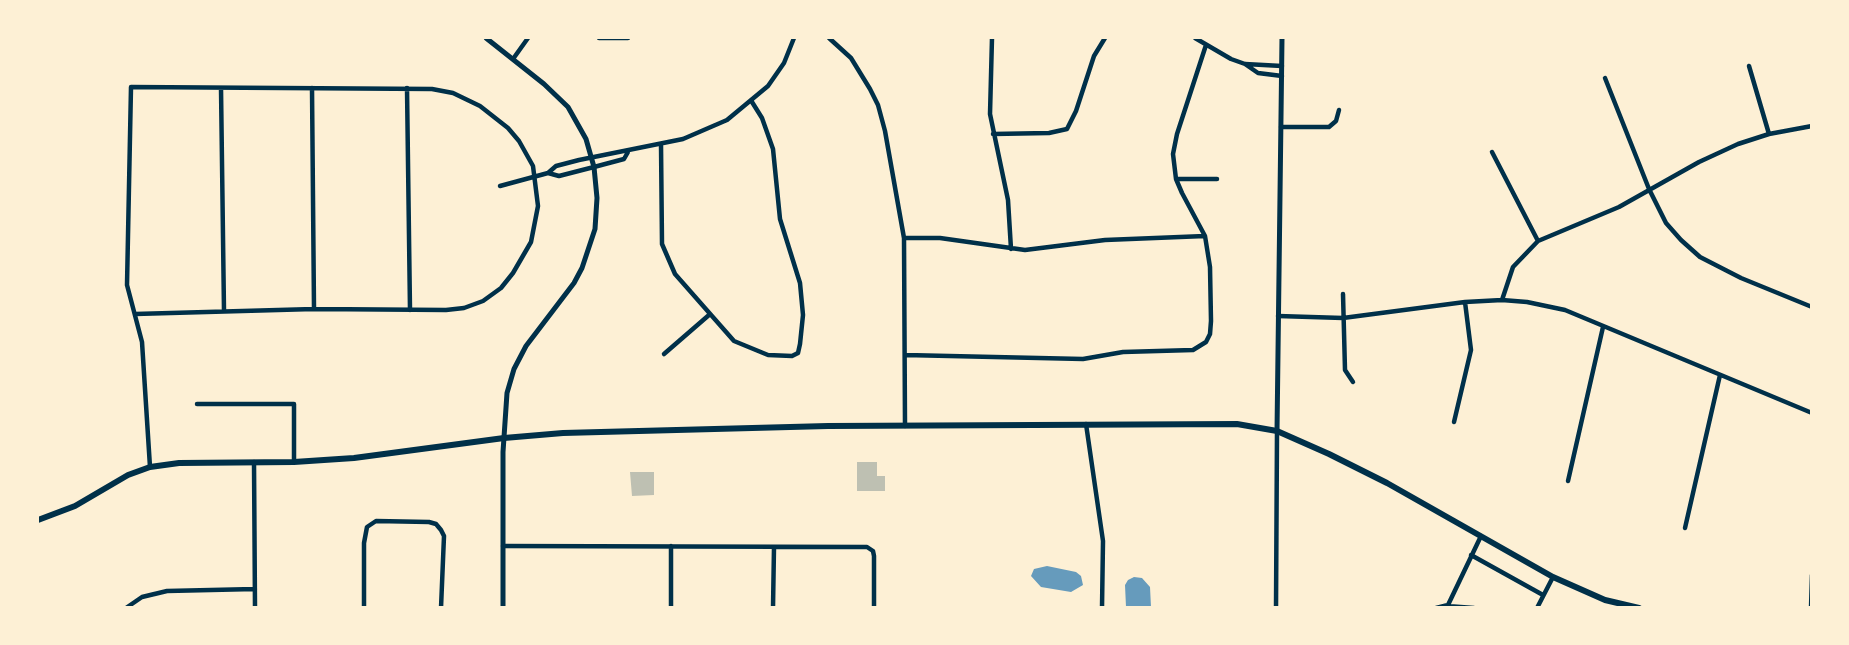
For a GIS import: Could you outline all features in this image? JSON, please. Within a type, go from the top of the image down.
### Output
[{"type":"main road","points":[[38,520],[75,506],[128,475],[150,467],[179,463],[294,462],[354,458],[504,438],[681,429],[1214,423],[1257,426],[1277,431],[1388,483],[1552,577],[1605,600],[1639,608]]},
{"type":"street","points":[[486,38],[568,106],[586,139],[594,167],[596,216],[587,254],[574,283],[534,334],[514,369],[506,401],[503,608]]},
{"type":"street","points":[[513,59],[528,38]]},
{"type":"street","points":[[599,38],[628,38]]},
{"type":"street","points":[[500,186],[548,173],[556,166],[621,150],[628,152],[703,132],[727,120],[752,102],[776,77],[794,38]]},
{"type":"street","points":[[829,38],[851,58],[878,105],[904,238],[905,426]]},
{"type":"street","points":[[993,38],[990,85],[993,134],[1008,200],[1011,249]]},
{"type":"street","points":[[993,134],[1049,133],[1067,129],[1076,111],[1094,56],[1105,38]]},
{"type":"street","points":[[1195,38],[1258,73],[1282,76]]},
{"type":"street","points":[[1276,608],[1282,38]]},
{"type":"street","points":[[905,355],[1083,359],[1124,352],[1185,351],[1200,348],[1210,334],[1210,267],[1205,236],[1176,179],[1174,144],[1206,45]]},
{"type":"street","points":[[1245,64],[1282,66]]},
{"type":"street","points":[[1749,66],[1769,134]]},
{"type":"street","points":[[1605,78],[1649,189],[1666,223],[1701,257],[1741,278],[1812,307]]},
{"type":"street","points":[[135,314],[464,308],[483,301],[501,288],[518,266],[531,242],[538,206],[536,176],[529,156],[519,141],[480,106],[453,93],[407,88],[131,87],[129,91],[126,270],[128,294],[142,342],[150,467]]},
{"type":"street","points":[[221,88],[224,311]]},
{"type":"street","points":[[312,88],[314,309]]},
{"type":"street","points":[[407,88],[410,309]]},
{"type":"street","points":[[661,144],[660,222],[664,254],[675,274],[709,315],[742,346],[777,357],[798,353],[802,315],[800,282],[780,219],[773,148],[762,118],[752,102]]},
{"type":"street","points":[[1281,127],[1329,127],[1336,121],[1340,110]]},
{"type":"street","points":[[1502,300],[1513,267],[1538,241],[1619,207],[1709,158],[1769,134],[1812,126]]},
{"type":"street","points":[[548,173],[559,176],[594,167],[624,159],[628,152]]},
{"type":"street","points":[[1492,152],[1538,241]]},
{"type":"street","points":[[1176,179],[1217,179]]},
{"type":"street","points":[[904,238],[940,238],[1011,249],[1105,240],[1205,236]]},
{"type":"street","points":[[1343,294],[1345,370],[1353,382]]},
{"type":"street","points":[[1278,316],[1343,318],[1465,302],[1502,300],[1565,310],[1812,413]]},
{"type":"street","points":[[1454,422],[1471,350],[1465,302]]},
{"type":"street","points":[[664,354],[709,315]]},
{"type":"street","points":[[1568,481],[1603,327]]},
{"type":"street","points":[[1685,528],[1720,375]]},
{"type":"street","points":[[197,404],[294,404],[294,462]]},
{"type":"street","points":[[1086,424],[1103,540],[1102,608]]},
{"type":"street","points":[[254,462],[255,608]]},
{"type":"street","points":[[364,608],[364,543],[367,527],[376,521],[429,522],[436,524],[441,530],[444,536],[441,608]]},
{"type":"street","points":[[1446,606],[1481,536]]},
{"type":"street","points":[[503,546],[871,548],[874,556],[874,608]]},
{"type":"street","points":[[671,546],[671,608]]},
{"type":"street","points":[[773,608],[774,547]]},
{"type":"street","points":[[1471,555],[1544,595]]},
{"type":"street","points":[[1811,608],[1812,575]]},
{"type":"street","points":[[1537,608],[1552,577]]},
{"type":"street","points":[[126,608],[142,597],[167,591],[255,589]]},
{"type":"street","points":[[1436,608],[1446,606],[1474,608]]},
{"type":"water","points":[[1047,566],[1076,572],[1081,576],[1083,585],[1071,592],[1041,587],[1031,576],[1034,569]]},
{"type":"water","points":[[1134,577],[1142,578],[1150,587],[1151,607],[1126,607],[1125,585]]},
{"type":"building","points":[[857,462],[877,462],[877,476],[885,476],[885,491],[857,491]]},
{"type":"building","points":[[630,472],[654,472],[654,495],[632,496]]}]
